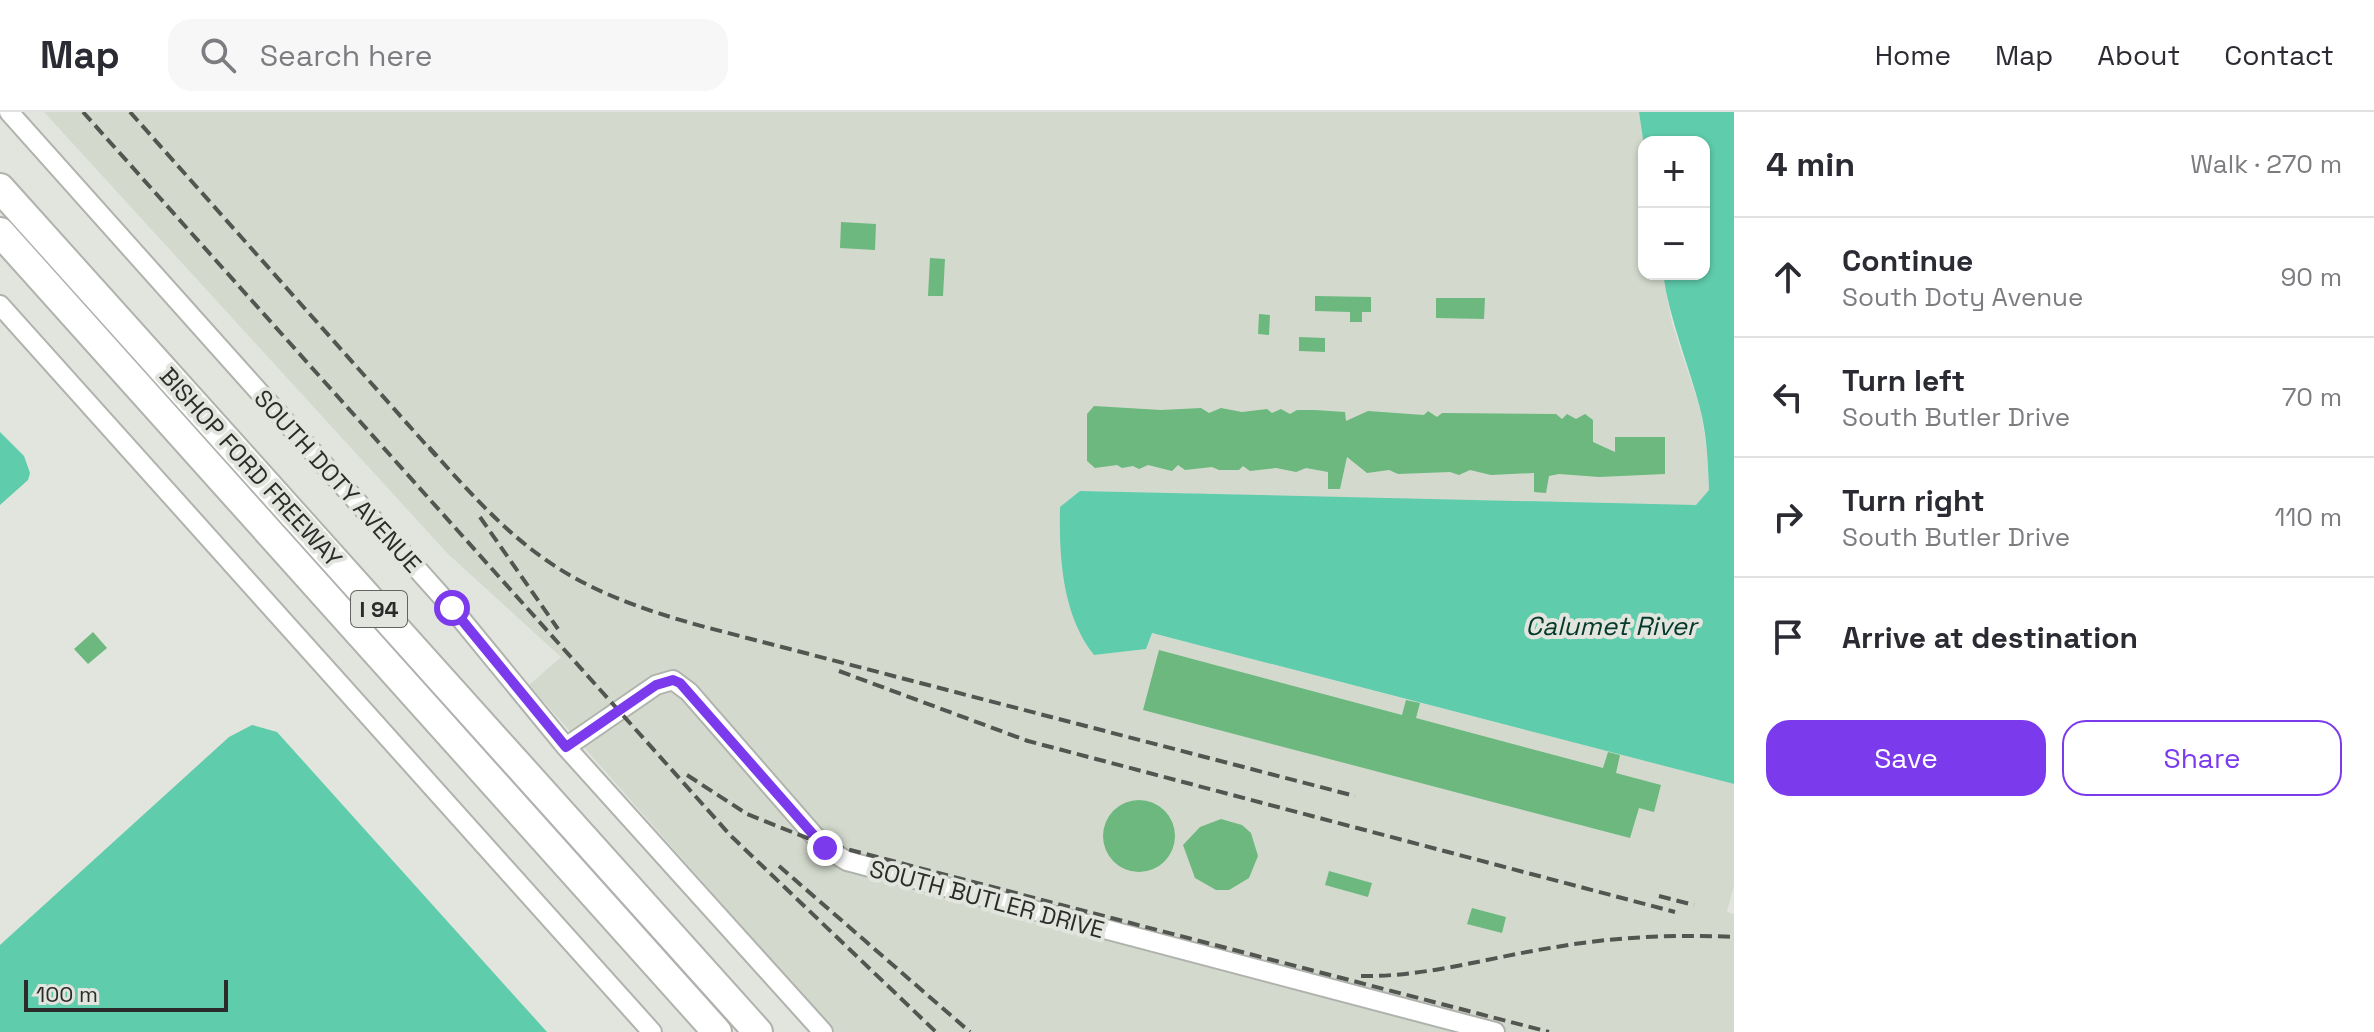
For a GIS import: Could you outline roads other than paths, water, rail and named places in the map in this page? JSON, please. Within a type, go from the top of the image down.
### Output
[{"type":"highway","name":"BISHOP FORD FREEWAY","points":[[0,188],[758,1032]]},
{"type":"highway","name":"BISHOP FORD FREEWAY","points":[[0,232],[717,1032]]},
{"type":"street","name":"SOUTH DOTY AVENUE","points":[[9,112],[452,608],[566,747],[823,1032]]},
{"type":"street","points":[[0,305],[652,1032]]},
{"type":"street","name":"SOUTH BUTLER DRIVE","points":[[566,747],[656,685],[673,680],[689,692],[825,848],[847,861],[1495,1032]]},
{"type":"water","name":"Calumet River","points":[[1639,112],[1734,112],[1734,784],[1152,633],[1146,649],[1094,655],[1083,639],[1069,604],[1060,546],[1060,507],[1080,491],[1696,505],[1709,490],[1704,428],[1664,280],[1710,280],[1710,136],[1643,136]]},
{"type":"water","points":[[0,432],[24,456],[30,473],[28,480],[0,505]]},
{"type":"water","points":[[252,725],[277,732],[547,1032],[0,1032],[0,945],[229,737]]},
{"type":"railway","points":[[83,112],[731,836],[936,1032]]},
{"type":"railway","points":[[130,112],[436,456]]},
{"type":"railway","points":[[429,447],[492,515],[521,541],[581,582],[616,598],[705,627],[1355,796]]},
{"type":"railway","points":[[480,517],[558,629]]},
{"type":"railway","points":[[839,671],[1028,741],[1675,912]]},
{"type":"railway","points":[[687,775],[747,814],[812,840],[1549,1032]]},
{"type":"railway","points":[[779,866],[970,1032]]},
{"type":"railway","points":[[1659,896],[1694,905]]},
{"type":"railway","points":[[1361,976],[1435,970],[1600,941],[1667,936],[1734,937]]}]
